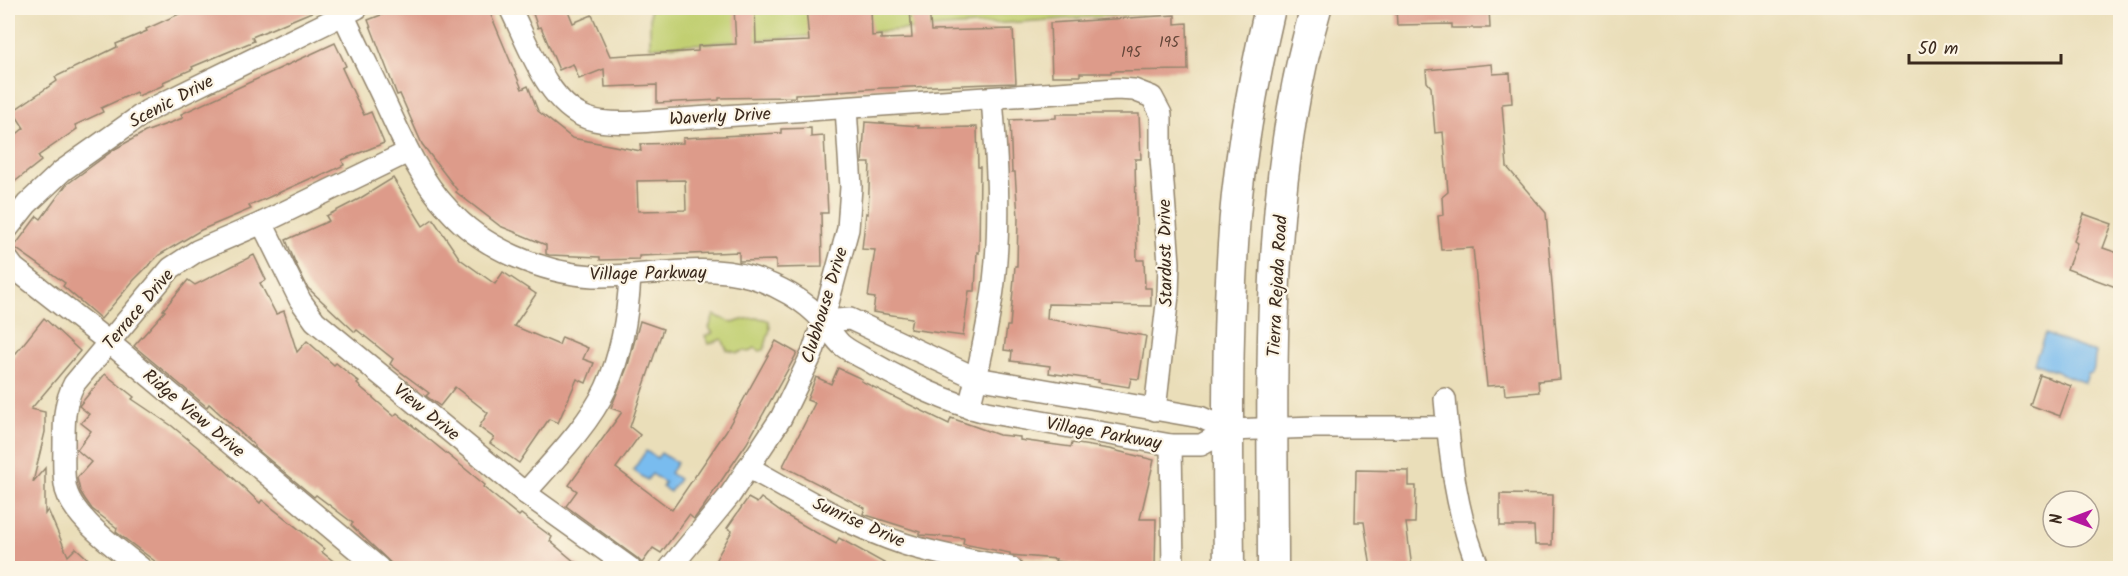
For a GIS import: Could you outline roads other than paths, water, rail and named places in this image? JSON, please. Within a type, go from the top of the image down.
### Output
[{"type":"main road","points":[[1229,568],[1233,245],[1242,152],[1255,72],[1270,8]]},
{"type":"main road","name":"Tierra Rejada Road","points":[[1273,568],[1272,430],[1275,283],[1281,200],[1289,124],[1316,8]]},
{"type":"street","name":"Waverly Drive","points":[[510,8],[550,88],[566,107],[588,119],[612,122],[992,99],[1117,89],[1134,90],[1152,97]]},
{"type":"street","name":"Village Parkway","points":[[350,11],[408,152],[428,183],[449,211],[481,237],[514,257],[549,269],[580,274],[630,276],[713,271],[750,277],[808,305],[841,345],[917,388],[969,408],[1171,445],[1201,445],[1229,430]]},
{"type":"street","name":"Scenic Drive","points":[[8,228],[27,204],[62,171],[147,111],[350,11]]},
{"type":"street","name":"Stardust Drive","points":[[1152,97],[1161,114],[1161,158],[1169,263],[1167,306],[1155,410]]},
{"type":"street","points":[[969,408],[993,283],[997,236],[998,165],[992,99]]},
{"type":"street","name":"Clubhouse Drive","points":[[670,568],[730,495],[781,418],[812,354],[848,229],[851,187],[846,108]]},
{"type":"street","name":"Terrace Drive","points":[[141,568],[79,515],[70,501],[65,486],[64,413],[74,384],[171,268],[197,250],[262,223],[408,152]]},
{"type":"street","name":"View Drive","points":[[262,223],[300,300],[315,321],[525,493],[630,568]]},
{"type":"street","name":"Ridge View Drive","points":[[8,260],[14,268],[110,343],[379,568]]},
{"type":"street","points":[[525,493],[582,425],[605,390],[618,357],[629,300],[630,276]]},
{"type":"street","name":"Village Parkway","points":[[823,321],[850,319],[976,378],[1200,417],[1229,430],[1316,427],[1448,427]]},
{"type":"street","points":[[1445,399],[1460,511],[1469,546],[1479,568]]},
{"type":"street","points":[[1171,445],[1173,568]]},
{"type":"street","name":"Sunrise Drive","points":[[748,467],[839,516],[902,543],[941,554],[1011,568]]},
{"type":"water","points":[[2045,334],[2096,353],[2092,373],[2088,374],[2085,383],[2034,363]]},
{"type":"water","points":[[646,451],[657,458],[661,453],[677,463],[670,473],[679,479],[670,492],[662,487],[665,483],[652,474],[647,480],[633,470]]}]
